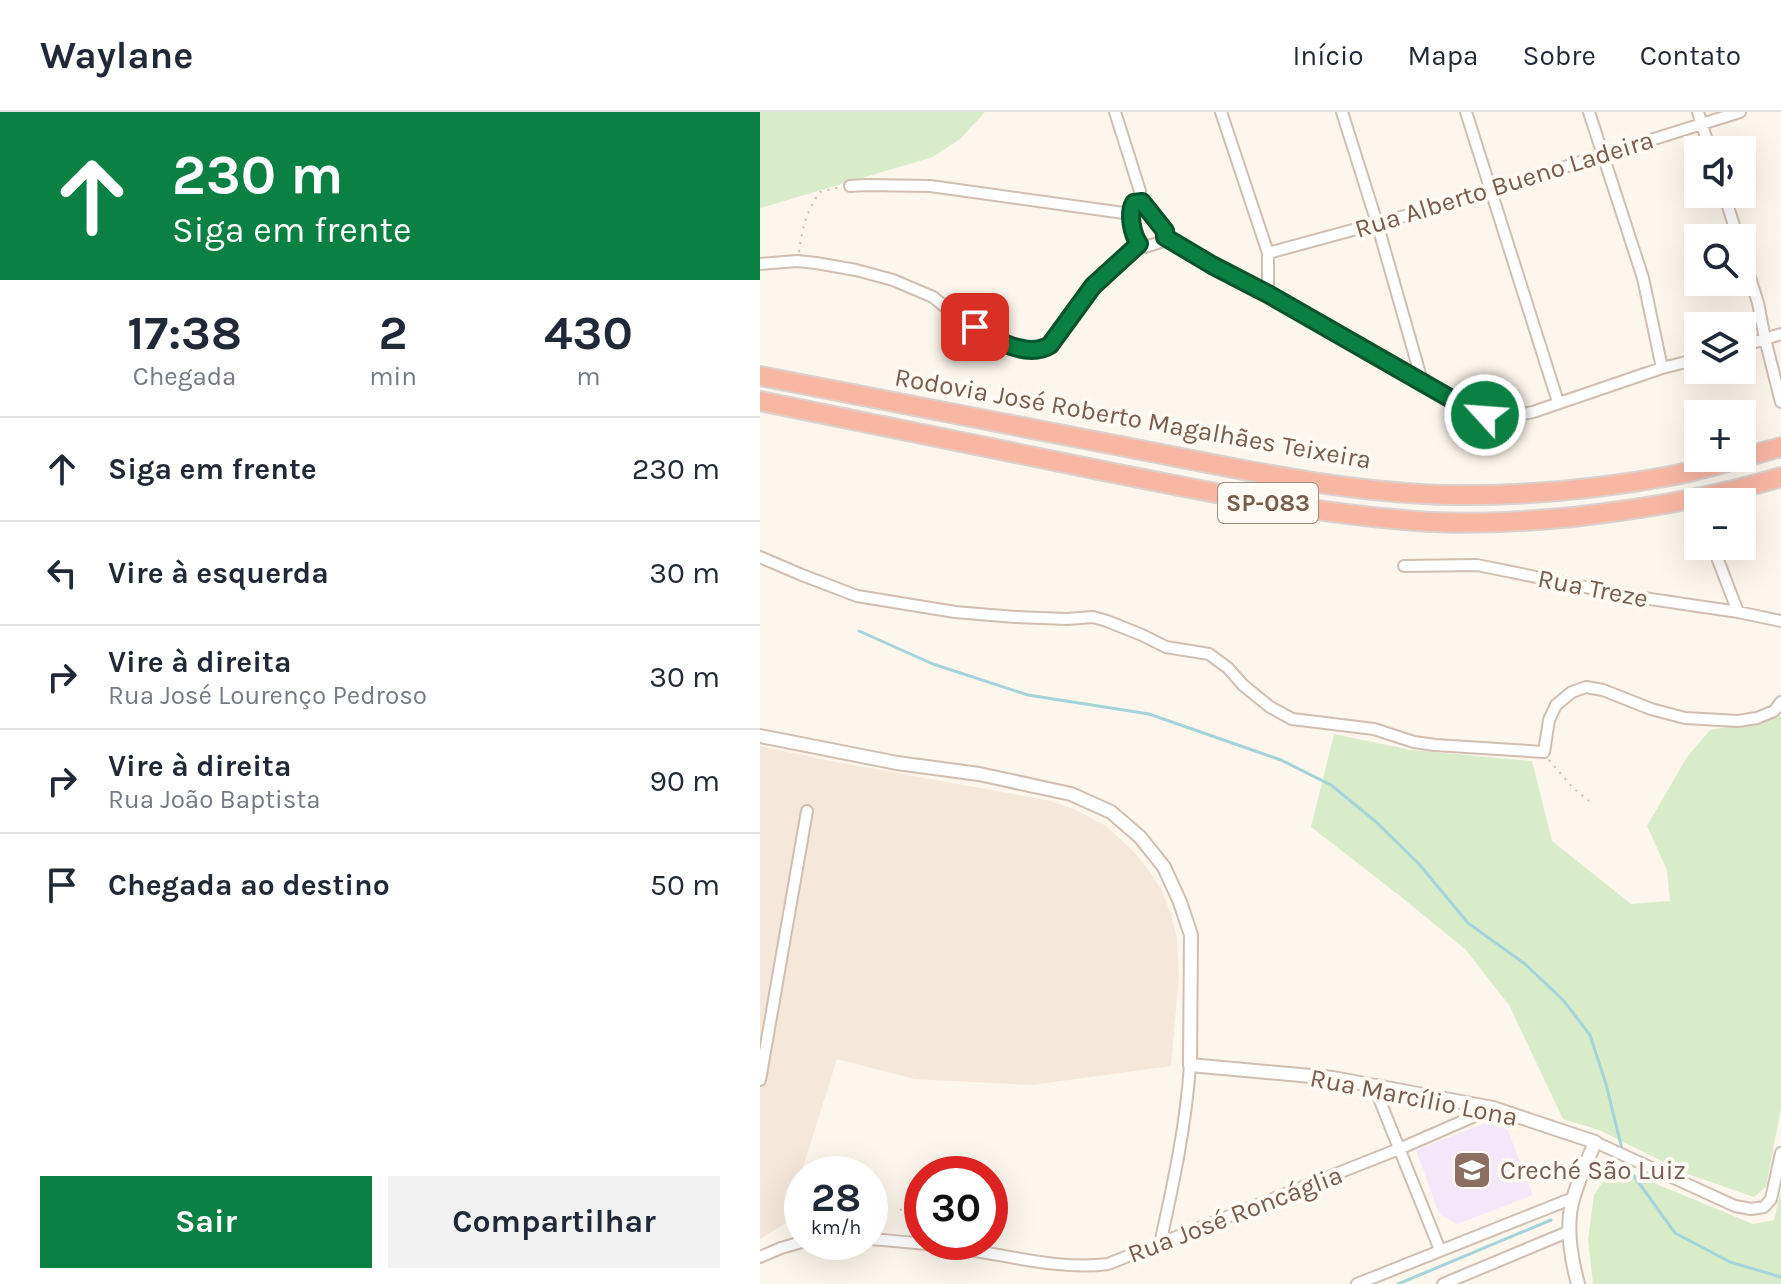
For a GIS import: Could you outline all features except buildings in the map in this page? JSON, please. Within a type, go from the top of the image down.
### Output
[{"type":"highway","name":"Rodovia José Roberto Magalhães Teixeira","points":[[760,376],[1289,479],[1398,492],[1512,494],[1600,486],[1670,476],[1781,447]]},
{"type":"highway","name":"Rodovia José Roberto Magalhães Teixeira","points":[[760,401],[1232,497],[1323,512],[1418,522],[1487,523],[1600,514],[1700,498],[1781,477]]},
{"type":"street","points":[[1115,112],[1140,191],[1139,201],[1132,206],[1131,214],[1135,238],[1139,244],[1149,247],[1161,242],[1165,231],[1144,203],[1139,201]]},
{"type":"street","points":[[1221,112],[1268,253],[1268,294]]},
{"type":"street","points":[[1342,112],[1422,381]]},
{"type":"street","points":[[1466,112],[1558,402]]},
{"type":"street","points":[[1589,112],[1643,278],[1662,368]]},
{"type":"street","points":[[1698,112],[1706,136]]},
{"type":"street","name":"Rua Alberto Bueno Ladeira","points":[[1268,253],[1434,208],[1740,112]]},
{"type":"street","points":[[850,186],[930,186],[1131,214]]},
{"type":"street","points":[[1165,237],[1453,400],[1485,415],[1499,417],[1533,412],[1684,362]]},
{"type":"street","points":[[760,264],[797,261],[856,270],[893,280],[933,297],[959,318],[991,337],[1016,348],[1044,349],[1093,286],[1139,244]]},
{"type":"street","points":[[1756,296],[1781,402]]},
{"type":"street","points":[[1756,342],[1781,334]]},
{"type":"street","points":[[760,557],[857,596],[955,612],[1067,619],[1093,617],[1166,647],[1209,654],[1270,707],[1292,719],[1374,729],[1414,742],[1435,745],[1544,752],[1549,720],[1556,705],[1572,692],[1586,687],[1685,718],[1738,721],[1757,718],[1774,711],[1781,702]]},
{"type":"street","points":[[1718,560],[1738,612]]},
{"type":"street","name":"Rua Treze","points":[[1404,566],[1477,565],[1630,596],[1781,621]]},
{"type":"street","points":[[760,736],[897,763],[979,774],[1071,794],[1111,812],[1140,837],[1164,867],[1191,935],[1190,1065],[1179,1158],[1160,1244]]},
{"type":"street","points":[[760,1080],[807,811]]},
{"type":"street","name":"Rua Marcílio Lona","points":[[1190,1065],[1333,1078],[1493,1108],[1595,1142],[1735,1206],[1751,1209],[1764,1207],[1771,1199],[1781,1153]]},
{"type":"street","points":[[1374,1086],[1440,1250]]},
{"type":"street","name":"Rua José Roncáglia","points":[[888,1241],[1065,1265],[1108,1264],[1399,1149],[1493,1108]]},
{"type":"street","points":[[1578,1284],[1570,1231],[1573,1198],[1595,1142]]},
{"type":"street","points":[[1357,1284],[1573,1198]]},
{"type":"street","points":[[1443,1284],[1570,1231]]},
{"type":"street","points":[[760,1257],[784,1247]]},
{"type":"path","points":[[797,261],[804,222],[811,204],[820,192],[850,186]]},
{"type":"path","points":[[1544,752],[1551,765],[1589,801]]},
{"type":"path","points":[[900,1209],[904,1211]]},
{"type":"shaded area","points":[[760,746],[1047,800],[1074,809],[1106,826],[1148,869],[1161,889],[1171,914],[1177,938],[1179,976],[1171,1066],[1032,1085],[914,1079],[837,1059],[807,1156],[784,1156],[784,1224],[760,1239]]},
{"type":"shaded area","name":"Creché São Luiz","points":[[1503,1118],[1533,1195],[1457,1224],[1439,1214],[1416,1150]]},
{"type":"green space","points":[[760,112],[985,112],[960,139],[933,157],[760,208]]},
{"type":"green space","points":[[1781,716],[1781,1108],[1766,1187],[1754,1197],[1688,1174],[1599,1130],[1563,1119],[1509,1005],[1465,949],[1311,827],[1334,734],[1411,750],[1532,761],[1552,841],[1631,904],[1670,901],[1667,870],[1647,826],[1687,757],[1710,730]]},
{"type":"green space","points":[[1613,1166],[1753,1224],[1774,1220],[1781,1190],[1781,1284],[1593,1284],[1588,1240],[1594,1195]]},
{"type":"waterway","points":[[859,631],[933,664],[1028,695],[1149,714],[1281,760],[1331,785],[1375,821],[1419,864],[1468,923],[1525,964],[1563,1000],[1590,1035],[1622,1149]]},
{"type":"waterway","points":[[1625,1161],[1675,1233],[1730,1262],[1781,1277]]},
{"type":"waterway","points":[[1398,1284],[1551,1220]]},
{"type":"place","name":"Creché São Luiz","points":[[1472,1170]]},
{"type":"route","points":[[975,327],[1016,348],[1044,349],[1050,345],[1093,286],[1139,244],[1130,211],[1139,201],[1144,203],[1165,231],[1165,237],[1453,400],[1485,415]]}]
